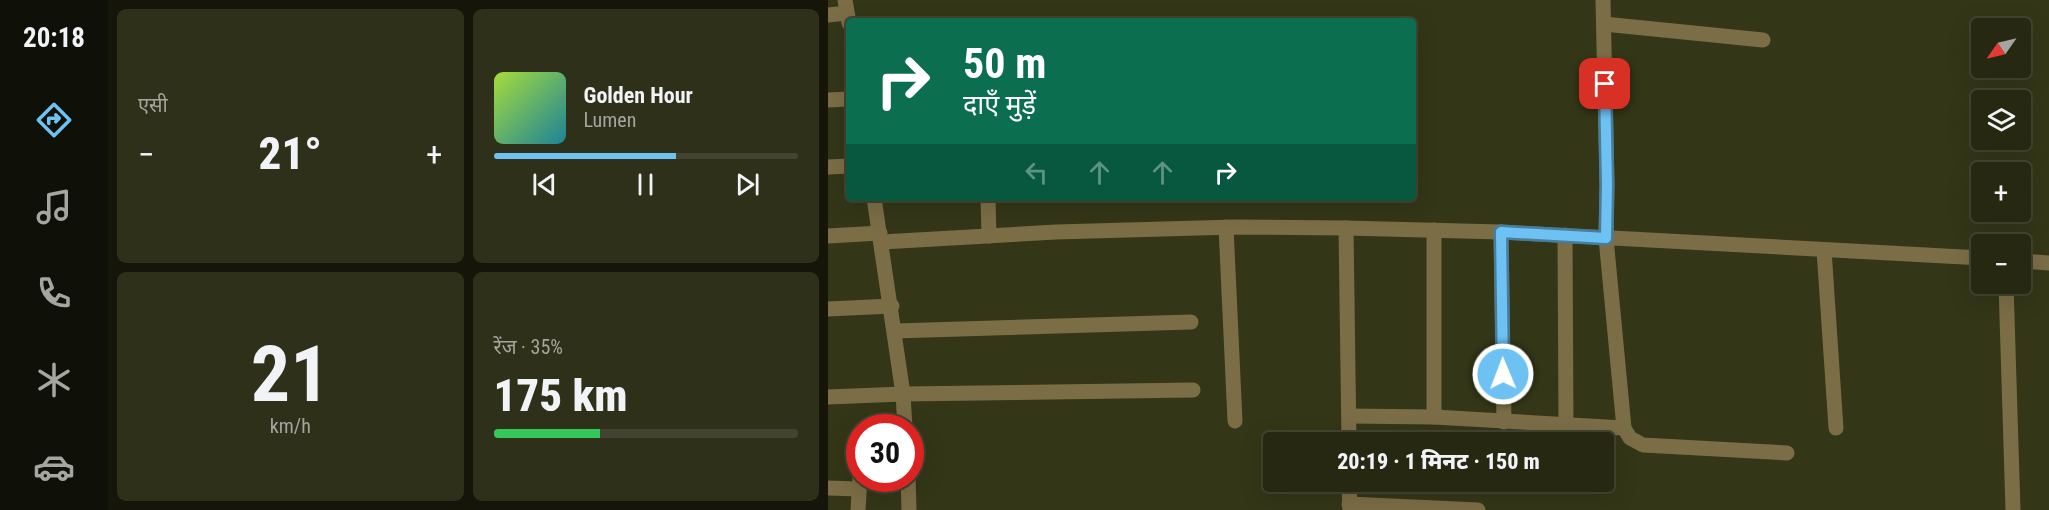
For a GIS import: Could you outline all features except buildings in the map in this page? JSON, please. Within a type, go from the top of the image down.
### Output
[{"type":"street","points":[[1603,0],[1606,238],[1624,428],[1630,438],[1643,445],[1787,453]]},
{"type":"street","points":[[828,15],[847,12]]},
{"type":"street","points":[[1604,24],[1763,40]]},
{"type":"street","points":[[828,100],[846,99]]},
{"type":"street","points":[[828,167],[846,166]]},
{"type":"street","points":[[875,201],[892,306],[904,414]]},
{"type":"street","points":[[988,201],[989,236]]},
{"type":"street","points":[[828,236],[881,238],[989,236],[1226,227],[1346,228],[1501,232],[1971,257]]},
{"type":"street","points":[[1226,227],[1235,421]]},
{"type":"street","points":[[1346,228],[1349,432]]},
{"type":"street","points":[[1434,230],[1434,417]]},
{"type":"street","points":[[1501,232],[1504,422]]},
{"type":"street","points":[[1564,235],[1566,424]]},
{"type":"street","points":[[1824,250],[1836,428]]},
{"type":"street","points":[[2031,262],[2049,263]]},
{"type":"street","points":[[2006,294],[2013,510]]},
{"type":"street","points":[[828,309],[892,306]]},
{"type":"street","points":[[895,331],[1191,322]]},
{"type":"street","points":[[828,397],[1193,390]]},
{"type":"street","points":[[1349,416],[1434,417],[1624,428]]},
{"type":"street","points":[[828,488],[846,486]]},
{"type":"street","points":[[858,510],[859,492]]},
{"type":"street","points":[[908,492],[909,510]]},
{"type":"street","points":[[1349,507],[1478,510]]},
{"type":"route","points":[[1503,374],[1501,232],[1606,238],[1605,84]]}]
